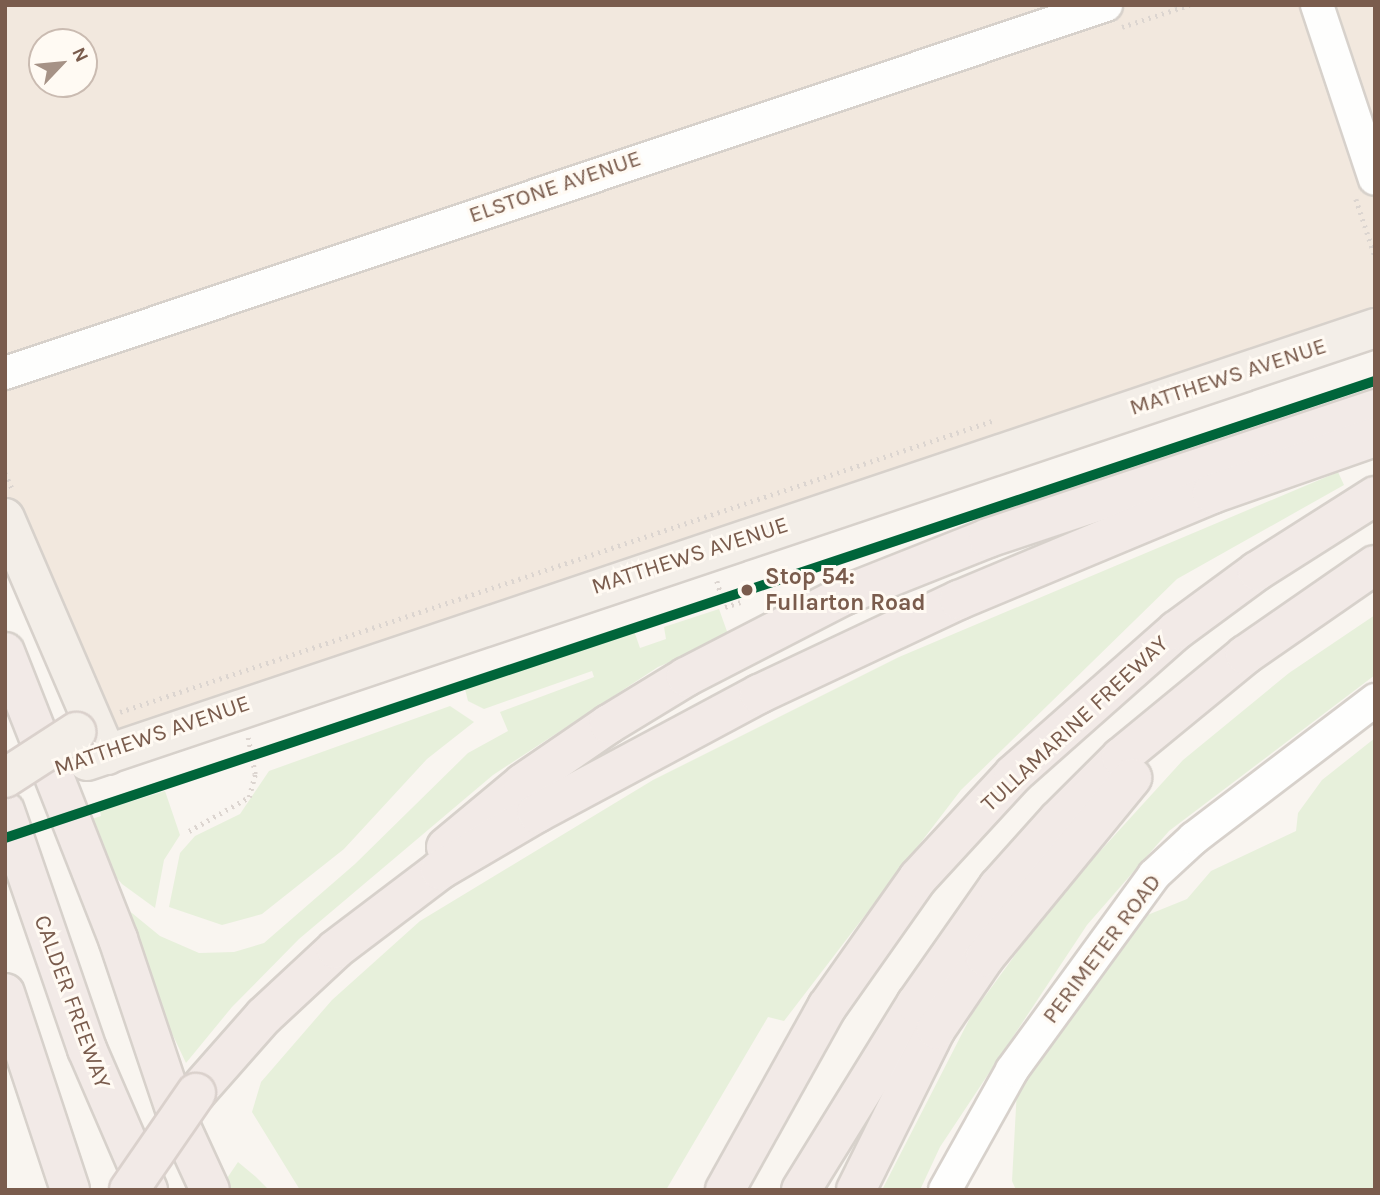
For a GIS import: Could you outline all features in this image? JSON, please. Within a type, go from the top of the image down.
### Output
[{"type":"highway","points":[[129,1190],[196,1093],[300,981],[386,909],[464,828],[523,783],[631,710],[773,630],[868,586],[988,538],[1375,409]]},
{"type":"highway","points":[[386,909],[537,813],[815,667],[1058,556],[1212,494],[1375,437]]},
{"type":"highway","name":"TULLAMARINE FREEWAY","points":[[725,1190],[827,1007],[918,878],[1014,774],[1177,630],[1257,571],[1375,496]]},
{"type":"highway","points":[[801,1190],[882,1054],[998,887],[1121,757],[1245,655],[1375,565]]},
{"type":"highway","points":[[5,652],[118,939],[181,1127],[210,1190]]},
{"type":"highway","points":[[856,1190],[936,1029],[1005,928],[1177,726],[1245,655]]},
{"type":"highway","name":"CALDER FREEWAY","points":[[5,811],[87,1049],[148,1190]]},
{"type":"highway","points":[[5,993],[70,1190]]},
{"type":"main road","name":"MATTHEWS AVENUE","points":[[5,784],[93,732],[240,707],[1375,328]]},
{"type":"main road","points":[[5,778],[93,732],[9,505]]},
{"type":"street","name":"ELSTONE AVENUE","points":[[5,373],[1106,5]]},
{"type":"street","points":[[1317,5],[1375,179]]},
{"type":"street","name":"PERIMETER ROAD","points":[[945,1190],[1012,1070],[1154,875],[1194,838],[1375,700]]},
{"type":"path","points":[[93,732],[119,713],[1006,417]]},
{"type":"path","points":[[5,472],[9,505]]},
{"type":"path","points":[[189,831],[248,797],[255,774],[240,707]]},
{"type":"shaded area","points":[[5,5],[1375,5],[1375,328],[107,755],[5,519]]},
{"type":"green space","points":[[1338,472],[1344,485],[1177,579],[961,790],[784,1021],[768,1017],[666,1190],[300,1190],[252,1112],[261,1082],[332,1000],[420,921],[653,780],[899,657]]},
{"type":"green space","points":[[719,609],[729,637],[658,667],[493,775],[299,939],[232,1007],[186,1063],[159,1006],[127,909],[160,936],[199,953],[234,952],[264,943],[355,864],[468,753],[508,731],[500,712],[594,677],[592,671],[484,709],[468,701],[464,685],[632,625],[640,648],[666,639],[664,627]]},
{"type":"green space","points":[[1375,615],[1375,675],[1169,831],[1087,925],[940,1147],[920,1190],[882,1190],[972,1014],[1053,903],[1183,760],[1289,673]]},
{"type":"green space","points":[[450,706],[474,722],[427,759],[344,849],[262,914],[222,925],[169,907],[180,853],[195,836],[240,814],[269,771]]},
{"type":"green space","points":[[1375,738],[1375,1190],[1016,1190],[1012,1181],[1017,1089],[1145,916],[1187,899],[1211,871],[1296,831],[1298,813],[1322,780]]},
{"type":"green space","points":[[165,791],[180,835],[164,860],[155,908],[122,884],[102,861],[85,821],[101,816],[100,811]]},
{"type":"green space","points":[[238,1162],[256,1177],[269,1190],[219,1190]]},
{"type":"transit line","points":[[5,838],[1375,381]]},
{"type":"place","name":"Stop 54: Fullarton Road","points":[[747,590]]}]
